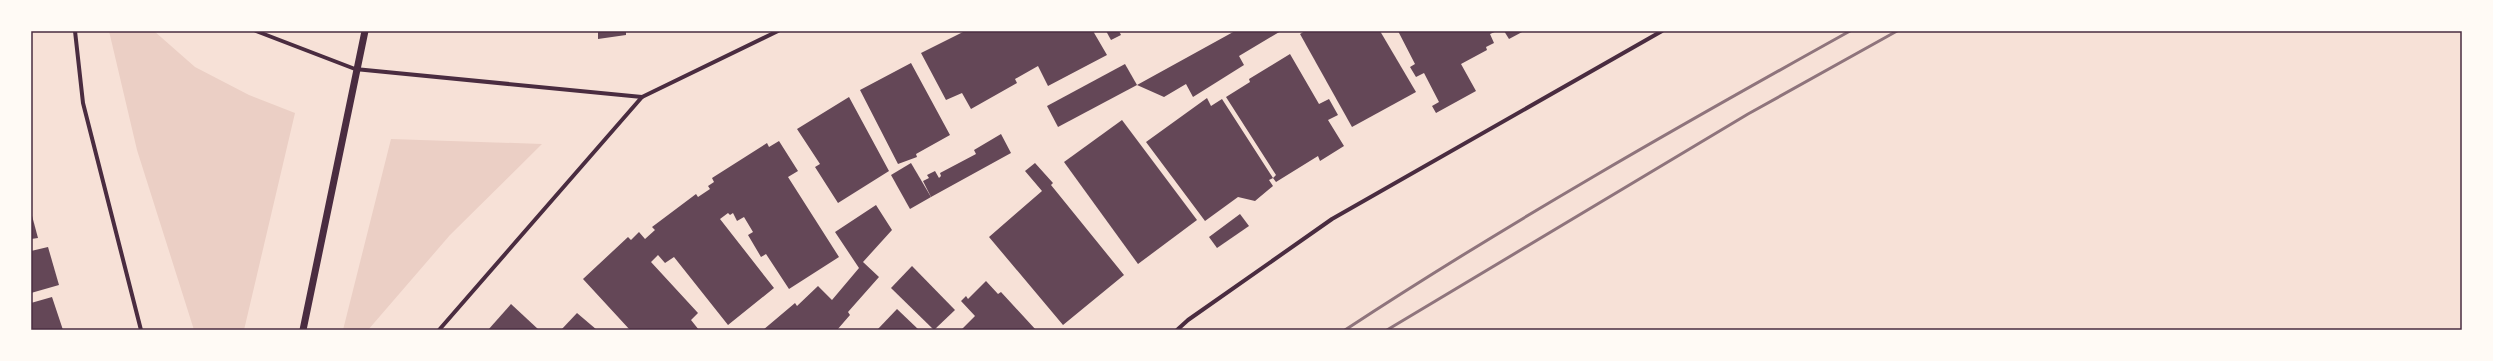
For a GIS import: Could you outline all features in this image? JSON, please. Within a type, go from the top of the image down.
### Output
[{"type":"street","points":[[75,31],[83,103],[141,330]]},
{"type":"street","points":[[256,31],[355,69],[642,97]]},
{"type":"street","points":[[303,330],[355,69],[365,31]]},
{"type":"street","points":[[439,330],[642,97],[778,31]]},
{"type":"street","points":[[1177,330],[1188,320],[1332,219],[1662,31]]},
{"type":"shaded area","points":[[109,31],[154,31],[195,67],[249,95],[295,113],[244,330],[194,330],[137,150]]},
{"type":"shaded area","points":[[391,139],[542,144],[450,235],[368,330],[343,330]]},
{"type":"building","points":[[598,31],[626,31],[626,35],[598,39]]},
{"type":"building","points":[[965,31],[1093,31],[1107,55],[1048,86],[1038,66],[1015,79],[1017,83],[971,109],[962,93],[946,100],[921,53]]},
{"type":"building","points":[[1106,31],[1119,31],[1121,35],[1111,40]]},
{"type":"building","points":[[1235,31],[1281,31],[1239,56],[1244,65],[1193,97],[1186,84],[1164,97],[1137,85]]},
{"type":"building","points":[[1305,31],[1380,31],[1416,92],[1352,127],[1300,34]]},
{"type":"building","points":[[1398,31],[1497,31],[1490,34],[1494,43],[1486,47],[1487,50],[1461,64],[1476,91],[1436,113],[1432,106],[1439,102],[1424,73],[1416,77],[1410,67],[1415,64]]},
{"type":"building","points":[[1504,31],[1524,31],[1509,39]]},
{"type":"building","points":[[1290,54],[1319,104],[1329,99],[1338,115],[1328,120],[1344,146],[1320,161],[1318,156],[1276,182],[1273,178],[1276,175],[1226,97],[1250,82],[1249,79]]},
{"type":"building","points":[[911,63],[950,135],[916,154],[917,157],[898,164],[860,90]]},
{"type":"building","points":[[1125,64],[1137,85],[1058,127],[1047,106]]},
{"type":"building","points":[[849,97],[889,171],[838,203],[815,167],[820,164],[797,129]]},
{"type":"building","points":[[1207,98],[1211,106],[1222,99],[1273,178],[1269,180],[1273,186],[1255,201],[1238,197],[1205,221],[1146,142]]},
{"type":"building","points":[[1122,120],[1197,220],[1138,264],[1064,162]]},
{"type":"building","points":[[1001,134],[1011,153],[931,197],[923,181],[929,178],[927,175],[935,171],[939,178],[941,176],[940,173],[976,154],[974,150]]},
{"type":"building","points":[[779,141],[798,171],[788,177],[839,257],[789,289],[766,254],[761,257],[748,235],[753,232],[744,217],[737,221],[733,213],[730,215],[728,213],[720,219],[774,288],[728,325],[674,257],[665,263],[658,255],[651,262],[698,313],[691,320],[699,330],[630,330],[583,279],[628,237],[631,240],[639,232],[645,239],[655,230],[652,227],[696,194],[698,197],[710,189],[708,186],[714,182],[712,178],[767,143],[769,147]]},
{"type":"building","points":[[911,163],[931,197],[910,209],[891,175]]},
{"type":"building","points":[[1035,163],[1053,183],[1051,185],[1124,275],[1063,325],[989,237],[1042,191],[1025,171]]},
{"type":"building","points":[[876,205],[892,230],[863,262],[879,277],[848,312],[850,315],[837,330],[763,330],[795,303],[797,306],[818,286],[832,300],[859,268],[835,232]]},
{"type":"building","points":[[31,212],[38,238],[31,239]]},
{"type":"building","points":[[1240,214],[1249,226],[1217,248],[1209,237]]},
{"type":"building","points":[[48,247],[59,285],[31,293],[31,251]]},
{"type":"building","points":[[912,266],[955,310],[934,330],[891,288]]},
{"type":"building","points":[[986,281],[998,294],[1001,292],[1036,330],[961,330],[975,316],[961,301],[966,296],[968,299]]},
{"type":"building","points":[[52,297],[63,330],[31,330],[31,303]]},
{"type":"building","points":[[511,304],[539,330],[488,330]]},
{"type":"building","points":[[897,309],[919,330],[877,330]]},
{"type":"building","points":[[577,313],[597,330],[561,330]]},
{"type":"railway","points":[[1345,330],[1406,290],[1531,213],[1850,31]]},
{"type":"railway","points":[[1387,330],[1748,114],[1897,31]]}]
